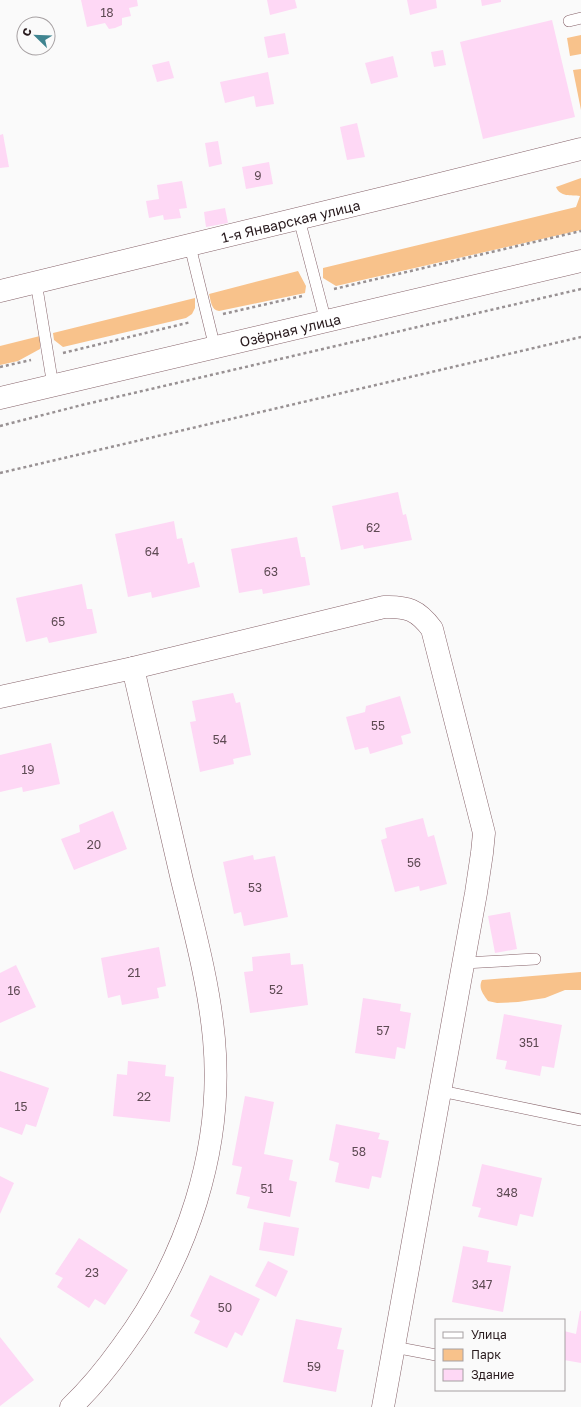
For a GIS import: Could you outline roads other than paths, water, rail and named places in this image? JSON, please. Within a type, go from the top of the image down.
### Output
[{"type":"street","name":"1-я Январская улица","points":[[0,291],[190,246],[581,149]]},
{"type":"street","name":"Озёрная улица","points":[[0,398],[581,261]]},
{"type":"street","points":[[0,697],[133,668],[384,607],[396,606],[411,610],[423,617],[432,629],[484,833],[464,963],[383,1407]]},
{"type":"street","points":[[71,1407],[105,1371],[131,1335],[162,1284],[181,1246],[192,1217],[202,1179],[210,1138],[215,1092],[214,1040],[207,985],[133,668]]},
{"type":"lane","points":[[569,21],[581,18]]},
{"type":"lane","points":[[299,219],[326,322]]},
{"type":"lane","points":[[190,246],[215,348]]},
{"type":"lane","points":[[36,282],[53,386]]},
{"type":"lane","points":[[464,963],[535,959]]},
{"type":"lane","points":[[440,1091],[581,1120]]},
{"type":"lane","points":[[394,1347],[435,1355]]}]
